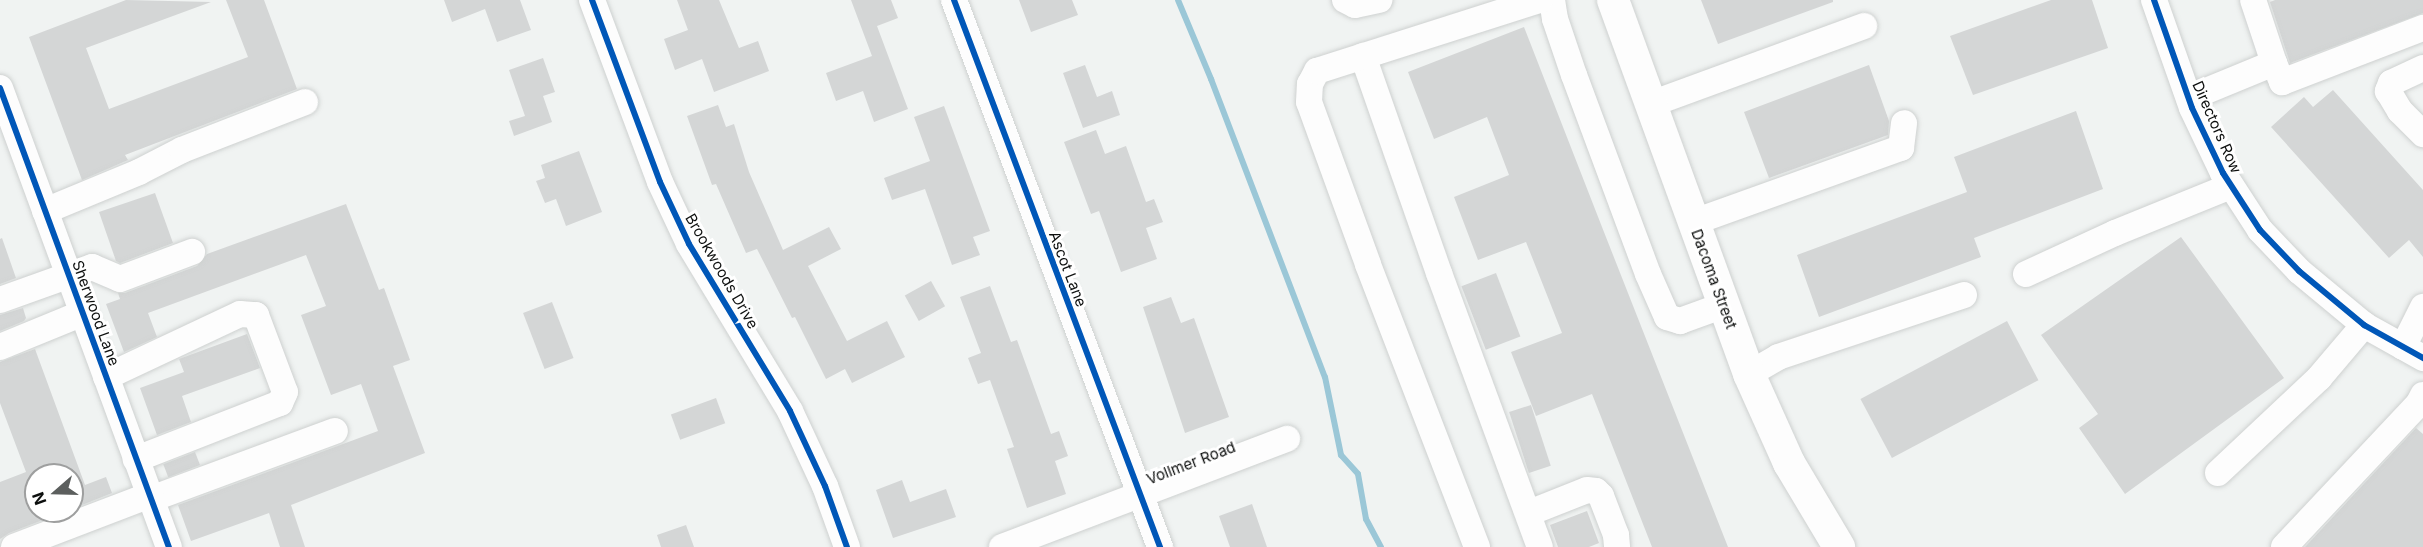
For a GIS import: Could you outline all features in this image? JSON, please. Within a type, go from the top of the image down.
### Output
[{"type":"main road","name":"Dacoma Street","points":[[1613,0],[1749,374],[1789,463],[1839,547]]},
{"type":"street","name":"Brookwoods Drive","points":[[592,0],[660,182],[674,213],[689,244],[790,411],[825,486],[847,547]]},
{"type":"street","name":"Ascot Lane","points":[[954,0],[1160,547]]},
{"type":"street","points":[[1345,0],[1354,5],[1379,0]]},
{"type":"street","points":[[1478,547],[1368,264],[1309,102],[1310,84],[1317,71],[1540,0]]},
{"type":"street","points":[[1552,0],[1555,19],[1574,75],[1648,274],[1667,317],[1680,321],[1724,305]]},
{"type":"street","name":"Directors Row","points":[[2154,0],[2189,98],[2231,186],[2260,230],[2299,271],[2364,325],[2413,353]]},
{"type":"street","points":[[2253,0],[2282,82],[2423,28]]},
{"type":"street","points":[[1651,104],[1864,26]]},
{"type":"street","points":[[1363,56],[1439,273],[1540,547]]},
{"type":"street","points":[[2189,98],[2274,63]]},
{"type":"street","points":[[2423,69],[2391,83],[2388,91],[2400,111],[2423,134]]},
{"type":"street","name":"Sherwood Lane","points":[[0,88],[169,547]]},
{"type":"street","points":[[45,211],[139,172],[182,150],[305,102]]},
{"type":"street","points":[[1694,222],[1901,148],[1904,123]]},
{"type":"street","points":[[2026,274],[2115,233],[2231,186]]},
{"type":"street","points":[[0,300],[92,267],[120,279],[192,252]]},
{"type":"street","points":[[1749,374],[1778,357],[1964,295]]},
{"type":"street","points":[[2413,353],[2423,307]]},
{"type":"street","points":[[0,347],[83,313]]},
{"type":"street","points":[[106,377],[240,314],[256,315],[285,392],[280,403],[136,459]]},
{"type":"street","points":[[2218,473],[2319,378],[2364,325]]},
{"type":"street","points":[[2284,547],[2422,402]]},
{"type":"street","points":[[14,547],[335,431]]},
{"type":"street","name":"Vollmer Road","points":[[1002,547],[1287,439]]},
{"type":"street","points":[[1529,513],[1587,490],[1596,491],[1601,496],[1616,535],[1617,547]]},
{"type":"building","points":[[126,0],[211,2],[86,48],[109,109],[248,57],[226,0],[264,0],[297,89],[125,155],[128,160],[82,180],[29,37]]},
{"type":"building","points":[[444,0],[520,0],[531,30],[497,42],[485,9],[452,22]]},
{"type":"building","points":[[677,0],[719,0],[739,48],[758,41],[769,71],[714,92],[702,59],[675,70],[664,39],[688,30]]},
{"type":"building","points":[[851,0],[891,0],[898,18],[877,26],[908,109],[874,122],[863,91],[836,101],[826,73],[872,56]]},
{"type":"building","points":[[1019,0],[1072,0],[1078,15],[1031,32]]},
{"type":"building","points":[[1701,0],[1833,0],[1833,2],[1718,44]]},
{"type":"building","points":[[2051,0],[2092,0],[2108,48],[1973,95],[1950,36]]},
{"type":"building","points":[[2275,0],[2423,0],[2423,13],[2290,63],[2270,2]]},
{"type":"building","points":[[1524,27],[1728,547],[1652,547],[1592,394],[1536,416],[1511,352],[1562,333],[1526,242],[1478,260],[1454,197],[1509,175],[1487,117],[1434,139],[1408,72]]},
{"type":"building","points":[[543,58],[555,92],[543,96],[552,122],[514,136],[509,121],[525,116],[509,70]]},
{"type":"building","points":[[1085,65],[1097,97],[1112,91],[1120,115],[1083,128],[1063,73]]},
{"type":"building","points":[[1869,65],[1889,121],[1888,135],[1769,178],[1744,112]]},
{"type":"building","points":[[2333,90],[2423,190],[2423,257],[2409,240],[2389,258],[2271,127],[2304,97],[2313,107]]},
{"type":"building","points":[[718,105],[726,127],[734,124],[749,172],[783,250],[829,227],[841,249],[808,266],[847,341],[887,321],[905,357],[852,383],[845,369],[826,379],[757,249],[746,253],[716,184],[712,185],[687,116]]},
{"type":"building","points":[[944,106],[990,231],[973,237],[980,255],[952,265],[925,189],[892,200],[884,178],[930,161],[914,117]]},
{"type":"building","points":[[2076,111],[2103,189],[1974,238],[1981,257],[1819,317],[1797,255],[1967,192],[1954,157]]},
{"type":"building","points":[[1096,130],[1105,154],[1126,146],[1146,202],[1154,199],[1163,222],[1146,228],[1157,259],[1121,272],[1099,211],[1091,214],[1064,142]]},
{"type":"building","points":[[579,151],[602,212],[566,226],[556,199],[545,203],[536,181],[545,178],[541,165]]},
{"type":"building","points":[[155,193],[173,243],[120,263],[116,261],[99,212]]},
{"type":"building","points":[[346,204],[379,290],[384,288],[410,360],[393,366],[425,453],[291,505],[305,547],[280,547],[269,513],[191,541],[178,505],[378,431],[361,384],[331,395],[301,315],[326,306],[306,255],[148,313],[157,337],[124,352],[106,304],[120,299],[118,293],[125,293],[197,266],[207,254]]},
{"type":"building","points":[[2181,237],[2284,378],[2125,494],[2079,428],[2098,414],[2041,335]]},
{"type":"building","points":[[2,238],[16,278],[0,284],[0,239]]},
{"type":"building","points":[[1496,273],[1520,336],[1486,350],[1461,286]]},
{"type":"building","points":[[931,281],[945,306],[919,321],[905,296]]},
{"type":"building","points":[[990,286],[1011,342],[1017,340],[1051,434],[1059,431],[1068,456],[1055,461],[1066,494],[1027,508],[1007,449],[1014,447],[990,380],[978,384],[968,358],[981,353],[960,297]]},
{"type":"building","points":[[1171,297],[1181,323],[1194,318],[1229,417],[1185,433],[1143,307]]},
{"type":"building","points":[[552,302],[574,358],[545,369],[523,313]]},
{"type":"building","points":[[23,308],[26,318],[24,321],[0,331],[0,315]]},
{"type":"building","points":[[2007,321],[2038,380],[1892,458],[1860,399]]},
{"type":"building","points":[[247,334],[260,368],[182,396],[191,422],[157,435],[140,388],[184,372],[179,359]]},
{"type":"building","points":[[35,349],[77,463],[24,463],[24,467],[0,403],[0,362]]},
{"type":"building","points":[[716,398],[725,423],[680,440],[671,414]]},
{"type":"building","points":[[1531,405],[1551,466],[1529,473],[1509,412]]},
{"type":"building","points":[[2416,428],[2423,434],[2423,547],[2305,547]]},
{"type":"building","points":[[195,452],[200,465],[168,477],[163,464]]},
{"type":"building","points":[[24,473],[24,523],[35,523],[0,539],[0,482]]},
{"type":"building","points":[[106,477],[112,493],[84,504],[84,482],[85,485]]},
{"type":"building","points":[[902,480],[910,502],[946,489],[956,517],[893,538],[876,490]]},
{"type":"building","points":[[1252,504],[1267,547],[1230,547],[1219,516]]},
{"type":"building","points":[[1587,511],[1599,543],[1589,547],[1558,547],[1550,525]]},
{"type":"building","points":[[686,525],[694,547],[661,547],[657,535]]},
{"type":"waterway","points":[[1178,0],[1211,79],[1325,377],[1341,455],[1358,474],[1366,519],[1381,547]]},
{"type":"cycle path","points":[[592,0],[660,182],[689,244],[790,411],[825,486],[847,547]]},
{"type":"cycle path","points":[[954,0],[1160,547]]},
{"type":"cycle path","points":[[2154,0],[2192,108],[2223,173],[2260,230],[2299,271],[2364,325],[2423,358]]},
{"type":"cycle path","points":[[0,88],[169,547]]}]
